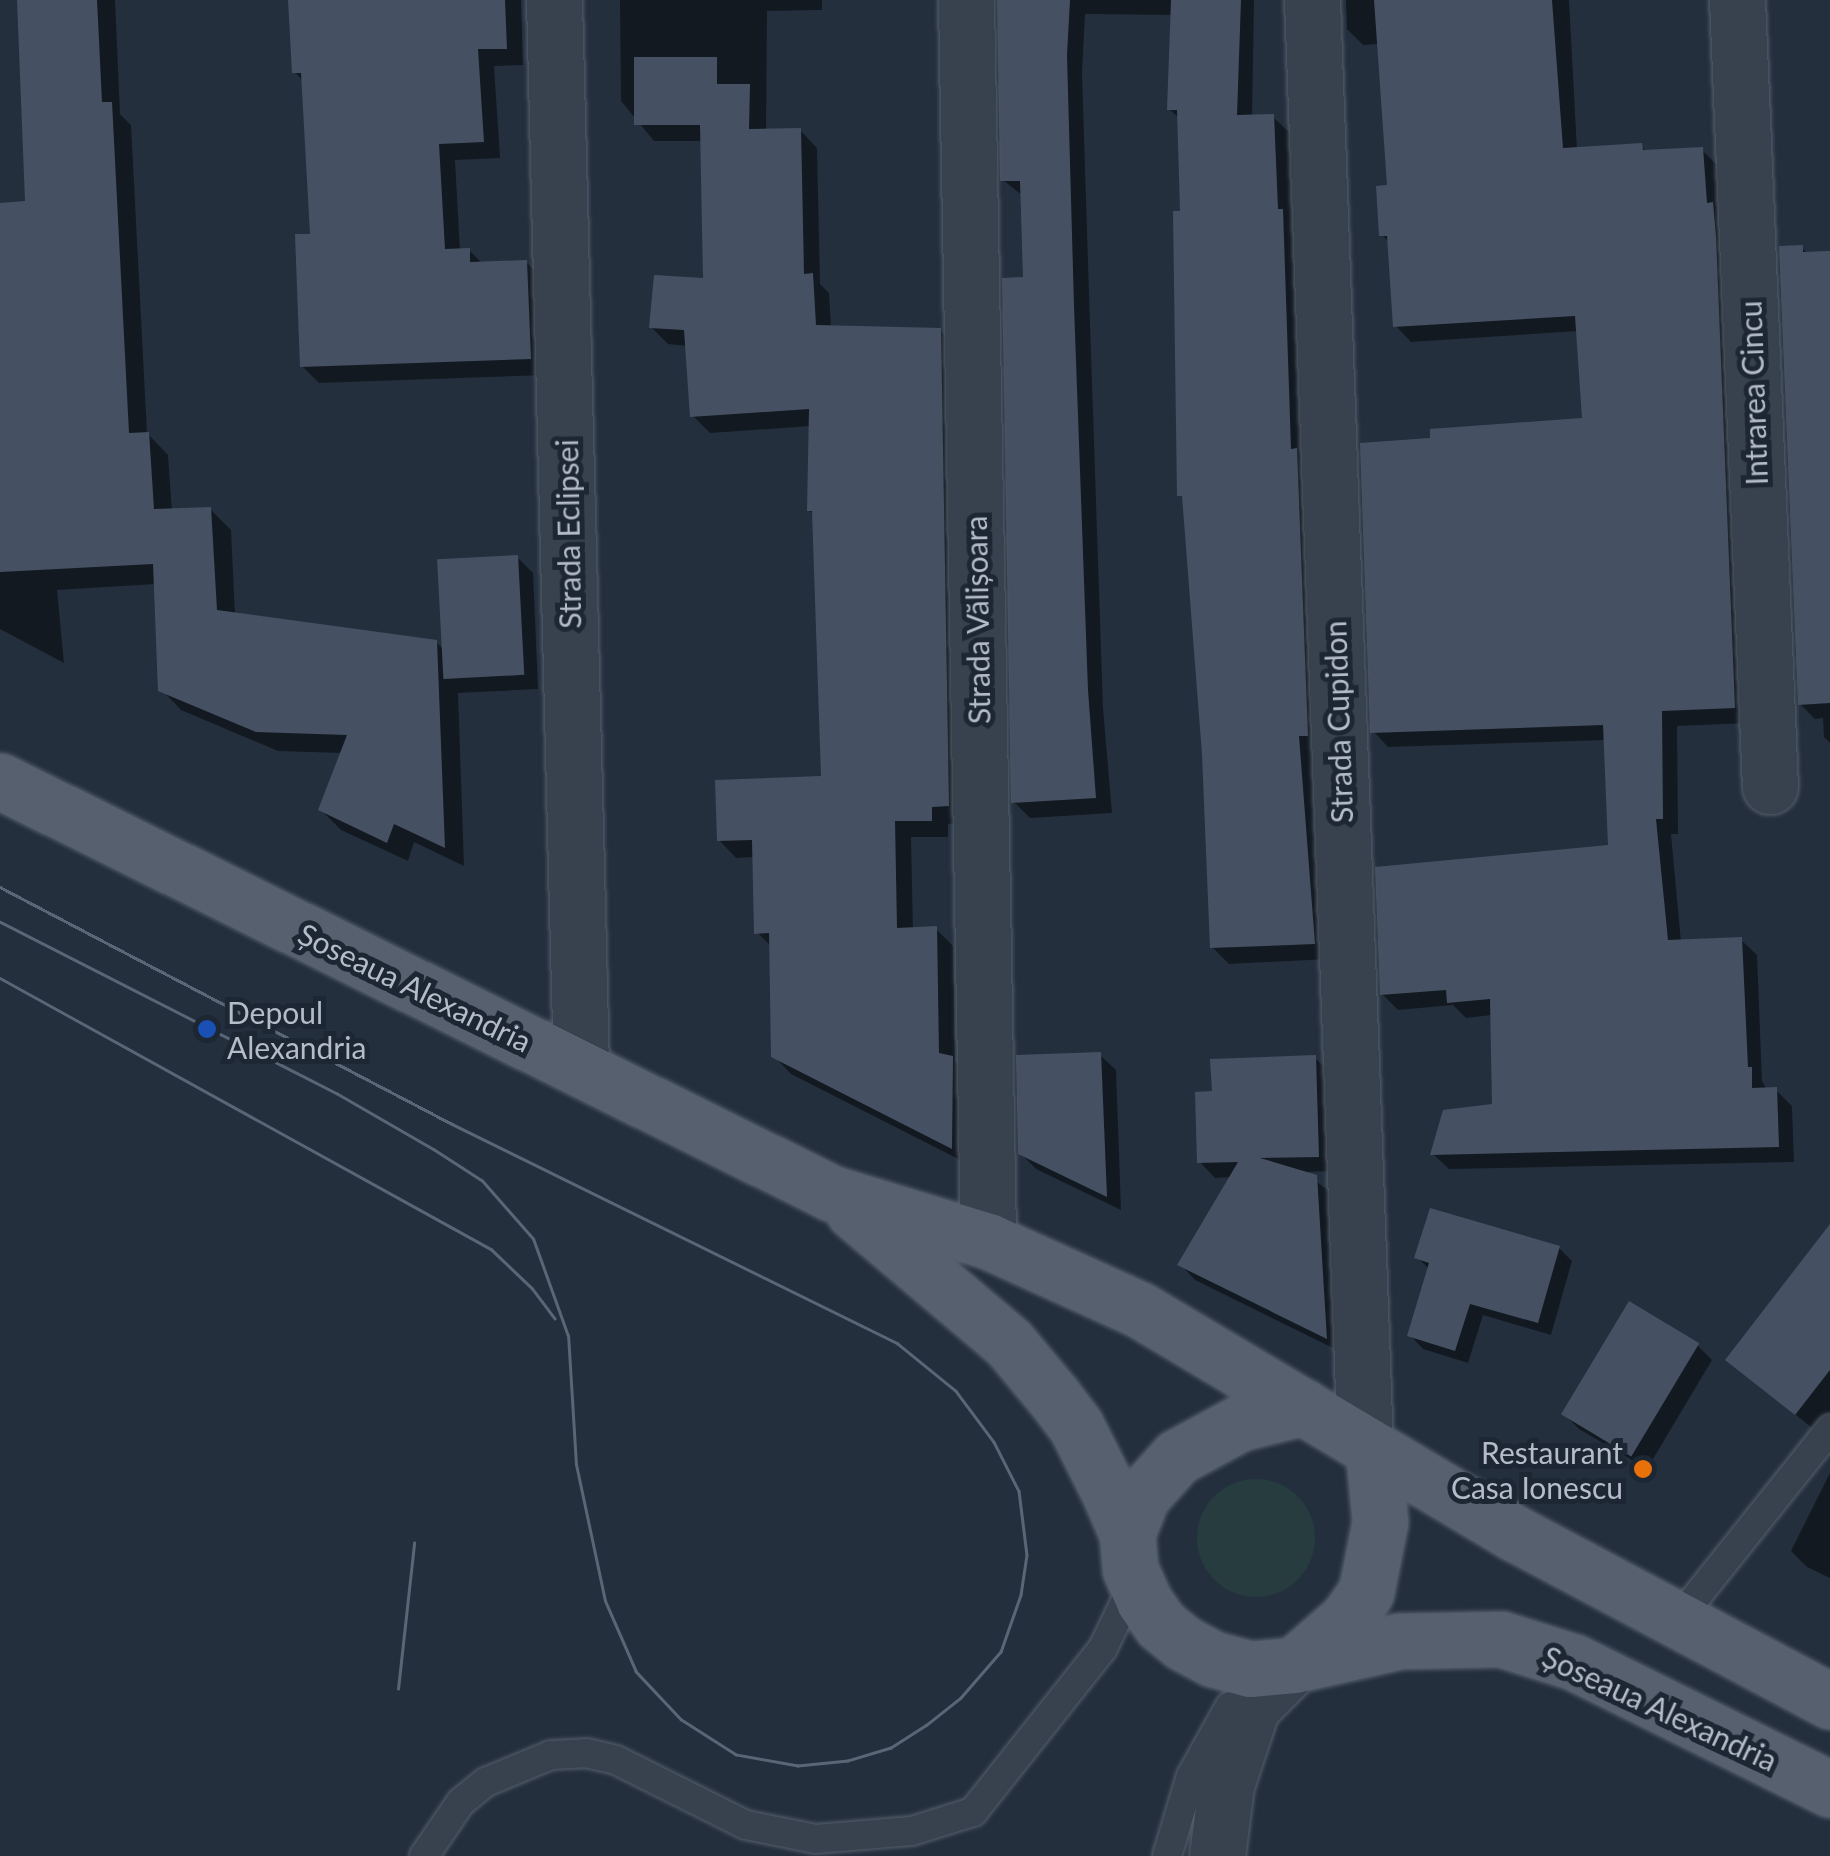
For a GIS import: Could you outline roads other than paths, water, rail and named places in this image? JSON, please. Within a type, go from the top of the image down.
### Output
[{"type":"main road","name":"Șoseaua Alexandria","points":[[0,780],[831,1193],[988,1241],[1140,1310],[1514,1533],[1830,1701]]},
{"type":"main road","name":"Șoseaua Alexandria","points":[[831,1193],[1009,1343],[1076,1426],[1161,1625],[1214,1659],[1272,1667],[1400,1641],[1501,1638],[1574,1662],[1830,1789]]},
{"type":"main road","points":[[1128,1552],[1142,1496],[1177,1457],[1240,1423],[1304,1407]]},
{"type":"main road","points":[[1272,1667],[1322,1645],[1366,1592],[1380,1522],[1369,1446]]},
{"type":"street","name":"Strada Eclipsei","points":[[554,0],[581,1069]]},
{"type":"street","name":"Strada Vălișoara","points":[[966,0],[988,1241]]},
{"type":"street","name":"Strada Cupidon","points":[[1312,0],[1369,1446]]},
{"type":"street","name":"Intrarea Cincu","points":[[1736,0],[1770,786]]},
{"type":"street","points":[[1217,1856],[1226,1785],[1252,1707],[1272,1667]]},
{"type":"lane","points":[[1677,1621],[1830,1428]]},
{"type":"lane","points":[[424,1856],[461,1802],[486,1782],[517,1766],[568,1754],[616,1760],[746,1825],[816,1839],[912,1831],[973,1812],[1103,1648],[1127,1598],[1128,1552]]},
{"type":"lane","points":[[1167,1856],[1192,1776],[1272,1667]]},
{"type":"tram line","points":[[0,887],[452,1124],[897,1343],[956,1391],[994,1442],[1019,1491],[1027,1555],[1021,1595],[1001,1652],[961,1698],[927,1725],[891,1748],[848,1761],[798,1766],[736,1755],[681,1720],[636,1672],[605,1601],[576,1465],[568,1336],[533,1239],[482,1181],[434,1150],[337,1094],[0,922]]},
{"type":"tram line","points":[[0,978],[491,1249],[532,1288],[555,1318]]},
{"type":"tram line","points":[[398,1689],[414,1543]]},
{"type":"place","name":"Depoul Alexandria","points":[[207,1029]]},
{"type":"place","name":"Restaurant Casa Ionescu","points":[[1643,1469]]}]
